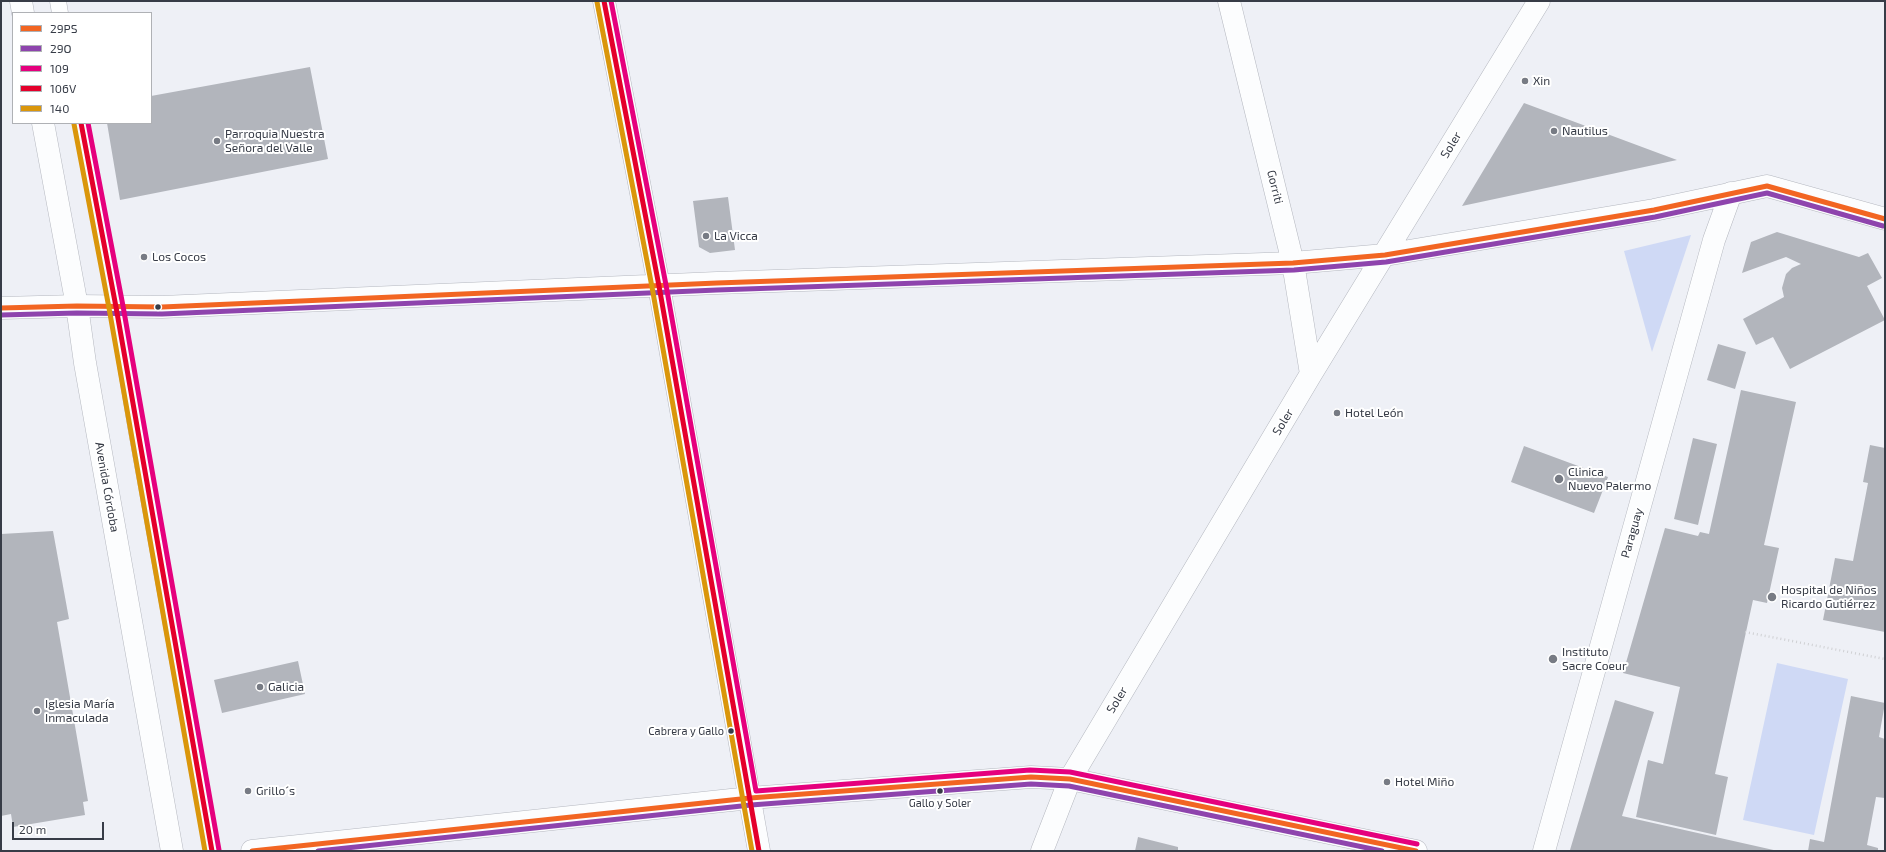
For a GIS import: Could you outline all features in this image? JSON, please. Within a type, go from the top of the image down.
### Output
[{"type":"street","points":[[21,1],[23,12]]},
{"type":"street","points":[[604,1],[659,286],[759,851]]},
{"type":"street","name":"Gorriti","points":[[1230,1],[1293,263],[1311,374]]},
{"type":"street","name":"Soler","points":[[1042,851],[1070,779],[1311,374],[1539,1]]},
{"type":"street","name":"Avenida Córdoba","points":[[43,124],[77,306],[172,851]]},
{"type":"street","points":[[1,308],[178,306],[659,286],[1293,263],[1385,255],[1654,210],[1767,186],[1885,219]]},
{"type":"street","name":"Paraguay","points":[[1544,851],[1714,240],[1731,193]]},
{"type":"street","points":[[252,851],[750,798],[1031,777],[1070,779],[1416,851]]},
{"type":"lane","points":[[58,1],[60,12]]},
{"type":"lane","points":[[81,124],[116,307],[212,851]]},
{"type":"path","points":[[1746,632],[1885,659]]},
{"type":"shaded area","points":[[1691,235],[1652,352],[1624,251]]},
{"type":"shaded area","points":[[1777,663],[1848,679],[1814,835],[1743,820]]},
{"type":"building","name":"Parroquia Nuestra Señora del Valle","points":[[310,67],[328,159],[120,200],[107,124],[152,124],[152,96]]},
{"type":"building","name":"Nautilus","points":[[1524,103],[1677,160],[1462,206]]},
{"type":"building","points":[[728,197],[735,250],[710,253],[699,247],[693,201]]},
{"type":"building","points":[[1777,232],[1859,257],[1868,253],[1882,278],[1867,286],[1885,320],[1790,369],[1773,337],[1756,345],[1743,319],[1784,297],[1782,288],[1786,274],[1792,268],[1801,264],[1786,257],[1742,273],[1751,242]]},
{"type":"building","points":[[1718,344],[1746,352],[1735,389],[1707,380]]},
{"type":"building","points":[[1741,390],[1796,402],[1764,545],[1779,548],[1767,603],[1753,600],[1715,774],[1728,777],[1716,835],[1636,817],[1648,760],[1663,764],[1680,687],[1623,673],[1665,528],[1698,536],[1700,532],[1709,534]]},
{"type":"building","points":[[1693,438],[1717,444],[1698,525],[1674,519]]},
{"type":"building","points":[[1870,445],[1885,448],[1885,632],[1823,620],[1835,558],[1853,561],[1868,483],[1863,482]]},
{"type":"building","name":"Clinica Nuevo Palermo","points":[[1524,446],[1608,477],[1594,513],[1511,482]]},
{"type":"building","name":"Iglesia María Inmaculada","points":[[53,531],[69,619],[57,622],[88,801],[83,802],[85,815],[13,827],[11,814],[1,816],[1,534]]},
{"type":"building","name":"Galicia","points":[[298,661],[305,694],[222,713],[214,680]]},
{"type":"building","points":[[1851,696],[1885,703],[1879,737],[1885,739],[1885,798],[1876,797],[1867,845],[1878,848],[1878,851],[1808,851],[1810,839],[1824,842]]},
{"type":"building","points":[[1615,700],[1654,712],[1622,816],[1778,851],[1570,850]]},
{"type":"building","points":[[1138,837],[1178,847],[1178,851],[1135,851]]},
{"type":"transit line","name":"106V","points":[[604,1],[659,286],[759,851]]},
{"type":"transit line","name":"109","points":[[611,1],[666,285],[756,791],[1030,770],[1070,772],[1417,844]]},
{"type":"transit line","name":"140","points":[[597,2],[652,287],[752,851]]},
{"type":"transit line","name":"140","points":[[74,124],[109,308],[205,851]]},
{"type":"transit line","name":"106V","points":[[81,124],[116,307],[212,851]]},
{"type":"transit line","name":"109","points":[[88,124],[123,306],[219,850]]},
{"type":"transit line","name":"29PS","points":[[1,308],[77,306],[162,307],[717,283],[1293,263],[1385,255],[1654,210],[1767,186],[1885,219]]},
{"type":"transit line","name":"29O","points":[[1,315],[77,313],[162,314],[717,290],[1294,270],[1386,262],[1655,217],[1767,193],[1883,226]]},
{"type":"transit line","name":"29PS","points":[[252,851],[750,798],[1031,777],[1070,779],[1416,851]]},
{"type":"transit line","name":"29O","points":[[318,851],[751,805],[1031,784],[1069,786],[1382,851]]},
{"type":"place","name":"Xin","points":[[1525,81]]},
{"type":"place","name":"Nautilus","points":[[1554,131]]},
{"type":"place","name":"Parroquia Nuestra Señora del Valle","points":[[217,141]]},
{"type":"place","name":"La Vicca","points":[[706,236]]},
{"type":"place","name":"Los Cocos","points":[[144,257]]},
{"type":"place","name":"Hotel León","points":[[1337,413]]},
{"type":"place","name":"Clinica Nuevo Palermo","points":[[1559,479]]},
{"type":"place","name":"Hospital de Niños Ricardo Gutiérrez","points":[[1772,597]]},
{"type":"place","name":"Instituto Sacre Coeur","points":[[1553,659]]},
{"type":"place","name":"Galicia","points":[[260,687]]},
{"type":"place","name":"Iglesia María Inmaculada","points":[[37,711]]},
{"type":"place","name":"Cabrera y Gallo","points":[[731,731]]},
{"type":"place","name":"Hotel Miño","points":[[1387,782]]},
{"type":"place","name":"Grillo´s","points":[[248,791]]},
{"type":"place","name":"Gallo y Soler","points":[[940,791]]}]
